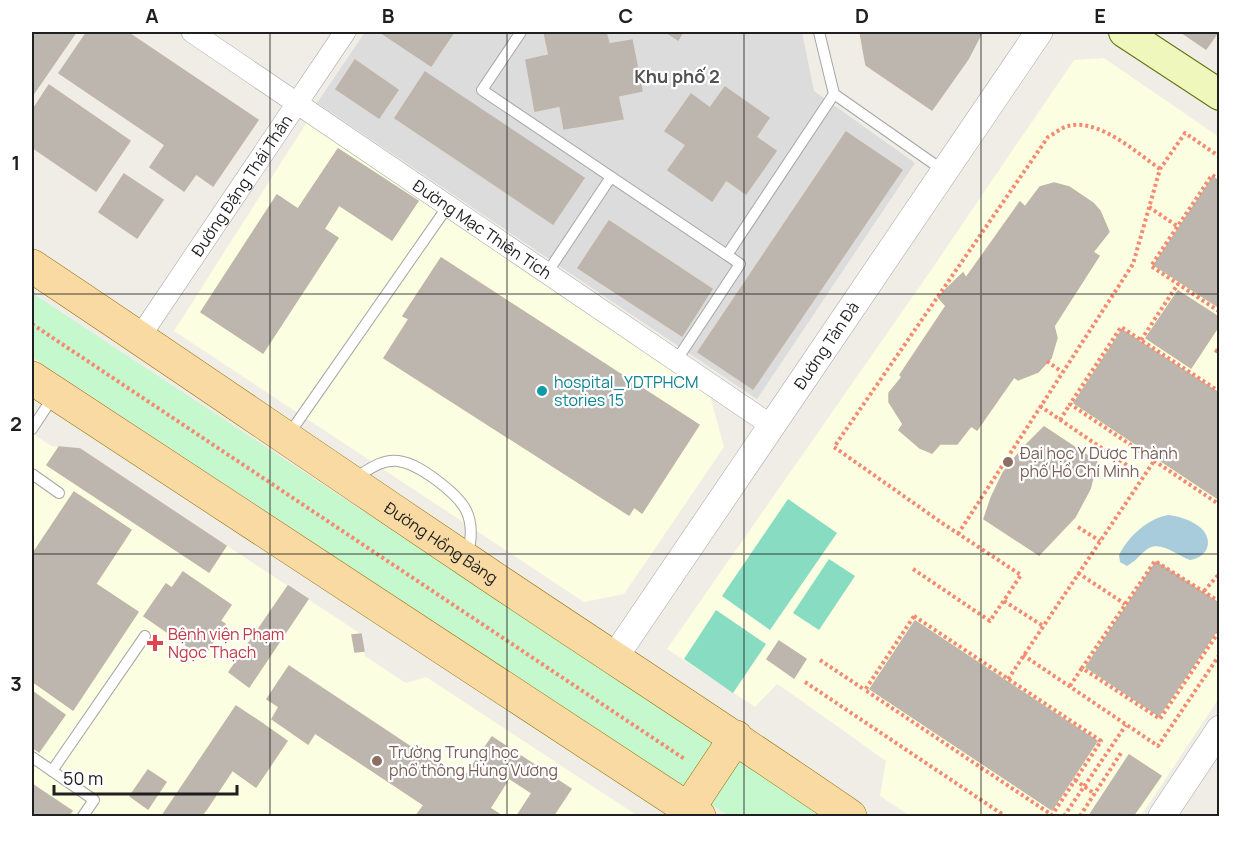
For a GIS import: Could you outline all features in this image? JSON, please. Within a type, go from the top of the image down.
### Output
[{"type":"main road","points":[[1124,32],[1217,90]]},
{"type":"main road","name":"Đường Hồng Bàng","points":[[32,266],[467,560],[736,737],[850,816]]},
{"type":"main road","points":[[44,385],[690,814],[736,737]]},
{"type":"street","name":"Đường Mạc Thiên Tích","points":[[192,32],[772,426]]},
{"type":"street","name":"Đường Đặng Thái Thân","points":[[139,338],[345,32]]},
{"type":"street","name":"Đường Tản Đà","points":[[614,658],[1039,32]]},
{"type":"street","points":[[1162,816],[1220,729]]},
{"type":"lane","points":[[521,32],[482,90],[740,264],[676,360]]},
{"type":"lane","points":[[819,32],[834,94],[945,171]]},
{"type":"lane","points":[[727,255],[834,94]]},
{"type":"lane","points":[[547,273],[610,177]]},
{"type":"lane","points":[[287,437],[448,206]]},
{"type":"lane","points":[[32,429],[44,385]]},
{"type":"lane","points":[[351,481],[378,464],[396,461],[418,467],[457,495],[469,516],[472,537],[467,560]]},
{"type":"lane","points":[[32,474],[58,493]]},
{"type":"lane","points":[[52,771],[145,636]]},
{"type":"lane","points":[[32,757],[94,800],[83,816]]},
{"type":"path","points":[[913,569],[990,621],[1021,575],[834,447],[1048,137],[1069,126],[1092,127],[1110,134],[1160,170]]},
{"type":"path","points":[[958,534],[1133,264],[1160,170],[1185,133],[1220,157]]},
{"type":"path","points":[[1220,180],[1212,175],[1151,266],[1220,312]]},
{"type":"path","points":[[1149,207],[1177,226]]},
{"type":"path","points":[[1141,340],[1178,284]]},
{"type":"path","points":[[32,324],[686,760]]},
{"type":"path","points":[[1060,420],[1121,327],[1220,392]]},
{"type":"path","points":[[1047,361],[1062,372]]},
{"type":"path","points":[[1070,404],[1220,505]]},
{"type":"path","points":[[1040,406],[1128,466]]},
{"type":"path","points":[[1008,679],[1154,461]]},
{"type":"path","points":[[1078,527],[1100,541]]},
{"type":"path","points":[[1070,686],[1155,561],[1220,602]]},
{"type":"path","points":[[1078,573],[1125,604]]},
{"type":"path","points":[[1204,591],[1220,573]]},
{"type":"path","points":[[1004,601],[1043,626]]},
{"type":"path","points":[[820,660],[1052,815],[1101,741],[914,616],[865,690]]},
{"type":"path","points":[[1082,668],[1160,719],[1220,630]]},
{"type":"path","points":[[1023,655],[1158,746],[1220,654]]},
{"type":"path","points":[[806,682],[1005,816]]},
{"type":"path","points":[[1064,816],[1126,725]]},
{"type":"path","points":[[1080,816],[1121,753]]},
{"type":"path","points":[[1075,780],[1095,794]]},
{"type":"shaded area","points":[[365,32],[802,32],[814,91],[915,163],[757,399],[317,103]]},
{"type":"shaded area","name":"Đại học Y Dược Thành phố Hồ Chí Minh","points":[[1104,58],[1219,137],[1219,698],[1141,816],[910,816],[880,796],[886,761],[796,697],[777,684],[755,707],[667,649],[927,276],[1074,60]]},
{"type":"shaded area","points":[[309,119],[709,392],[724,447],[624,594],[584,602],[174,331]]},
{"type":"shaded area","points":[[32,433],[51,446],[80,449],[361,634],[365,656],[406,683],[426,677],[638,816],[32,816]]},
{"type":"green space","points":[[32,293],[826,816],[729,816],[32,357]]},
{"type":"green space","points":[[788,499],[837,533],[770,630],[722,596]]},
{"type":"green space","points":[[829,559],[855,576],[819,630],[793,613]]},
{"type":"green space","points":[[716,610],[766,644],[733,693],[684,659]]},
{"type":"water","points":[[1168,515],[1187,519],[1202,530],[1208,540],[1208,546],[1202,555],[1190,560],[1165,548],[1154,546],[1127,566],[1120,562],[1119,555],[1133,535],[1153,520]]},
{"type":"building","points":[[32,32],[76,32],[34,93],[32,91]]},
{"type":"building","points":[[87,32],[127,32],[258,120],[213,186],[196,174],[184,191],[150,167],[165,145],[59,73]]},
{"type":"building","points":[[380,32],[454,32],[431,66]]},
{"type":"building","points":[[544,32],[606,32],[609,44],[632,40],[642,91],[618,96],[623,119],[564,129],[560,106],[535,111],[526,60],[549,55]]},
{"type":"building","points":[[666,32],[683,32],[678,40]]},
{"type":"building","points":[[860,32],[982,32],[968,59],[932,110],[866,65]]},
{"type":"building","points":[[1181,32],[1218,32],[1206,49]]},
{"type":"building","points":[[355,60],[398,90],[379,118],[336,89]]},
{"type":"building","points":[[425,72],[584,178],[553,224],[395,118]]},
{"type":"building","points":[[49,85],[130,141],[96,191],[32,147],[32,111]]},
{"type":"building","points":[[725,87],[769,118],[756,137],[776,151],[746,194],[726,180],[712,201],[668,170],[686,145],[665,131],[691,94],[710,108]]},
{"type":"building","points":[[846,132],[902,170],[753,389],[698,352]]},
{"type":"building","points":[[338,149],[418,201],[392,240],[339,205],[324,229],[338,238],[263,353],[201,312],[277,195],[298,209]]},
{"type":"building","points":[[124,174],[163,200],[137,238],[99,212]]},
{"type":"building","points":[[1213,177],[1220,182],[1220,308],[1154,265]]},
{"type":"building","points":[[1054,183],[1069,187],[1093,203],[1100,211],[1109,232],[1093,252],[1099,256],[1054,326],[1057,338],[1051,358],[1038,372],[1018,380],[1014,377],[977,430],[971,426],[957,444],[940,444],[932,453],[920,448],[899,430],[903,424],[889,402],[889,393],[902,377],[900,375],[946,306],[938,297],[963,273],[966,278],[1020,202],[1025,207],[1040,187]]},
{"type":"building","points":[[609,221],[712,289],[682,336],[578,268]]},
{"type":"building","name":"hospital_YDTPHCM stories 15","points":[[441,258],[699,425],[642,513],[634,507],[629,515],[384,358],[409,319],[403,316]]},
{"type":"building","points":[[1178,291],[1220,318],[1220,324],[1191,368],[1146,338]]},
{"type":"building","points":[[1122,330],[1220,394],[1220,500],[1074,403]]},
{"type":"building","points":[[1044,427],[1097,462],[1090,489],[1075,517],[1039,555],[984,519],[1003,473]]},
{"type":"building","points":[[59,447],[80,449],[226,546],[209,572],[47,465]]},
{"type":"building","points":[[74,492],[131,530],[32,681],[32,555]]},
{"type":"building","points":[[1156,562],[1220,604],[1220,626],[1159,716],[1086,667]]},
{"type":"building","points":[[183,572],[231,605],[220,621],[225,624],[203,657],[144,616],[166,584],[172,588]]},
{"type":"building","points":[[96,584],[138,612],[73,710],[32,681]]},
{"type":"building","points":[[288,586],[308,599],[249,687],[229,672]]},
{"type":"building","points":[[915,621],[1097,741],[1052,810],[870,689]]},
{"type":"building","points":[[361,634],[364,651],[355,652],[352,635]]},
{"type":"building","points":[[779,641],[806,659],[794,678],[767,659]]},
{"type":"building","points":[[289,666],[462,781],[492,737],[571,789],[553,816],[517,816],[532,793],[509,778],[490,808],[502,816],[416,816],[424,805],[315,733],[308,744],[272,719],[279,707],[267,699]]},
{"type":"building","points":[[32,691],[65,715],[39,752],[32,747]]},
{"type":"building","points":[[236,706],[263,724],[206,810],[201,816],[162,816]]},
{"type":"building","points":[[263,724],[287,741],[256,787],[232,770]]},
{"type":"building","points":[[1129,755],[1161,776],[1133,816],[1089,816]]},
{"type":"building","points":[[148,770],[166,782],[148,809],[130,796]]},
{"type":"building","points":[[32,784],[72,811],[68,816],[32,816]]},
{"type":"place","name":"hospital_YDTPHCM stories 15","points":[[542,391]]},
{"type":"place","name":"Đại học Y Dược Thành phố Hồ Chí Minh","points":[[1008,462]]},
{"type":"place","name":"Bệnh viện Phạm Ngọc Thạch","points":[[155,643]]},
{"type":"place","name":"Trường Trung học phổ thông Hùng Vương","points":[[377,761]]},
{"type":"district","name":"Khu phố 2","points":[[677,76]]}]
